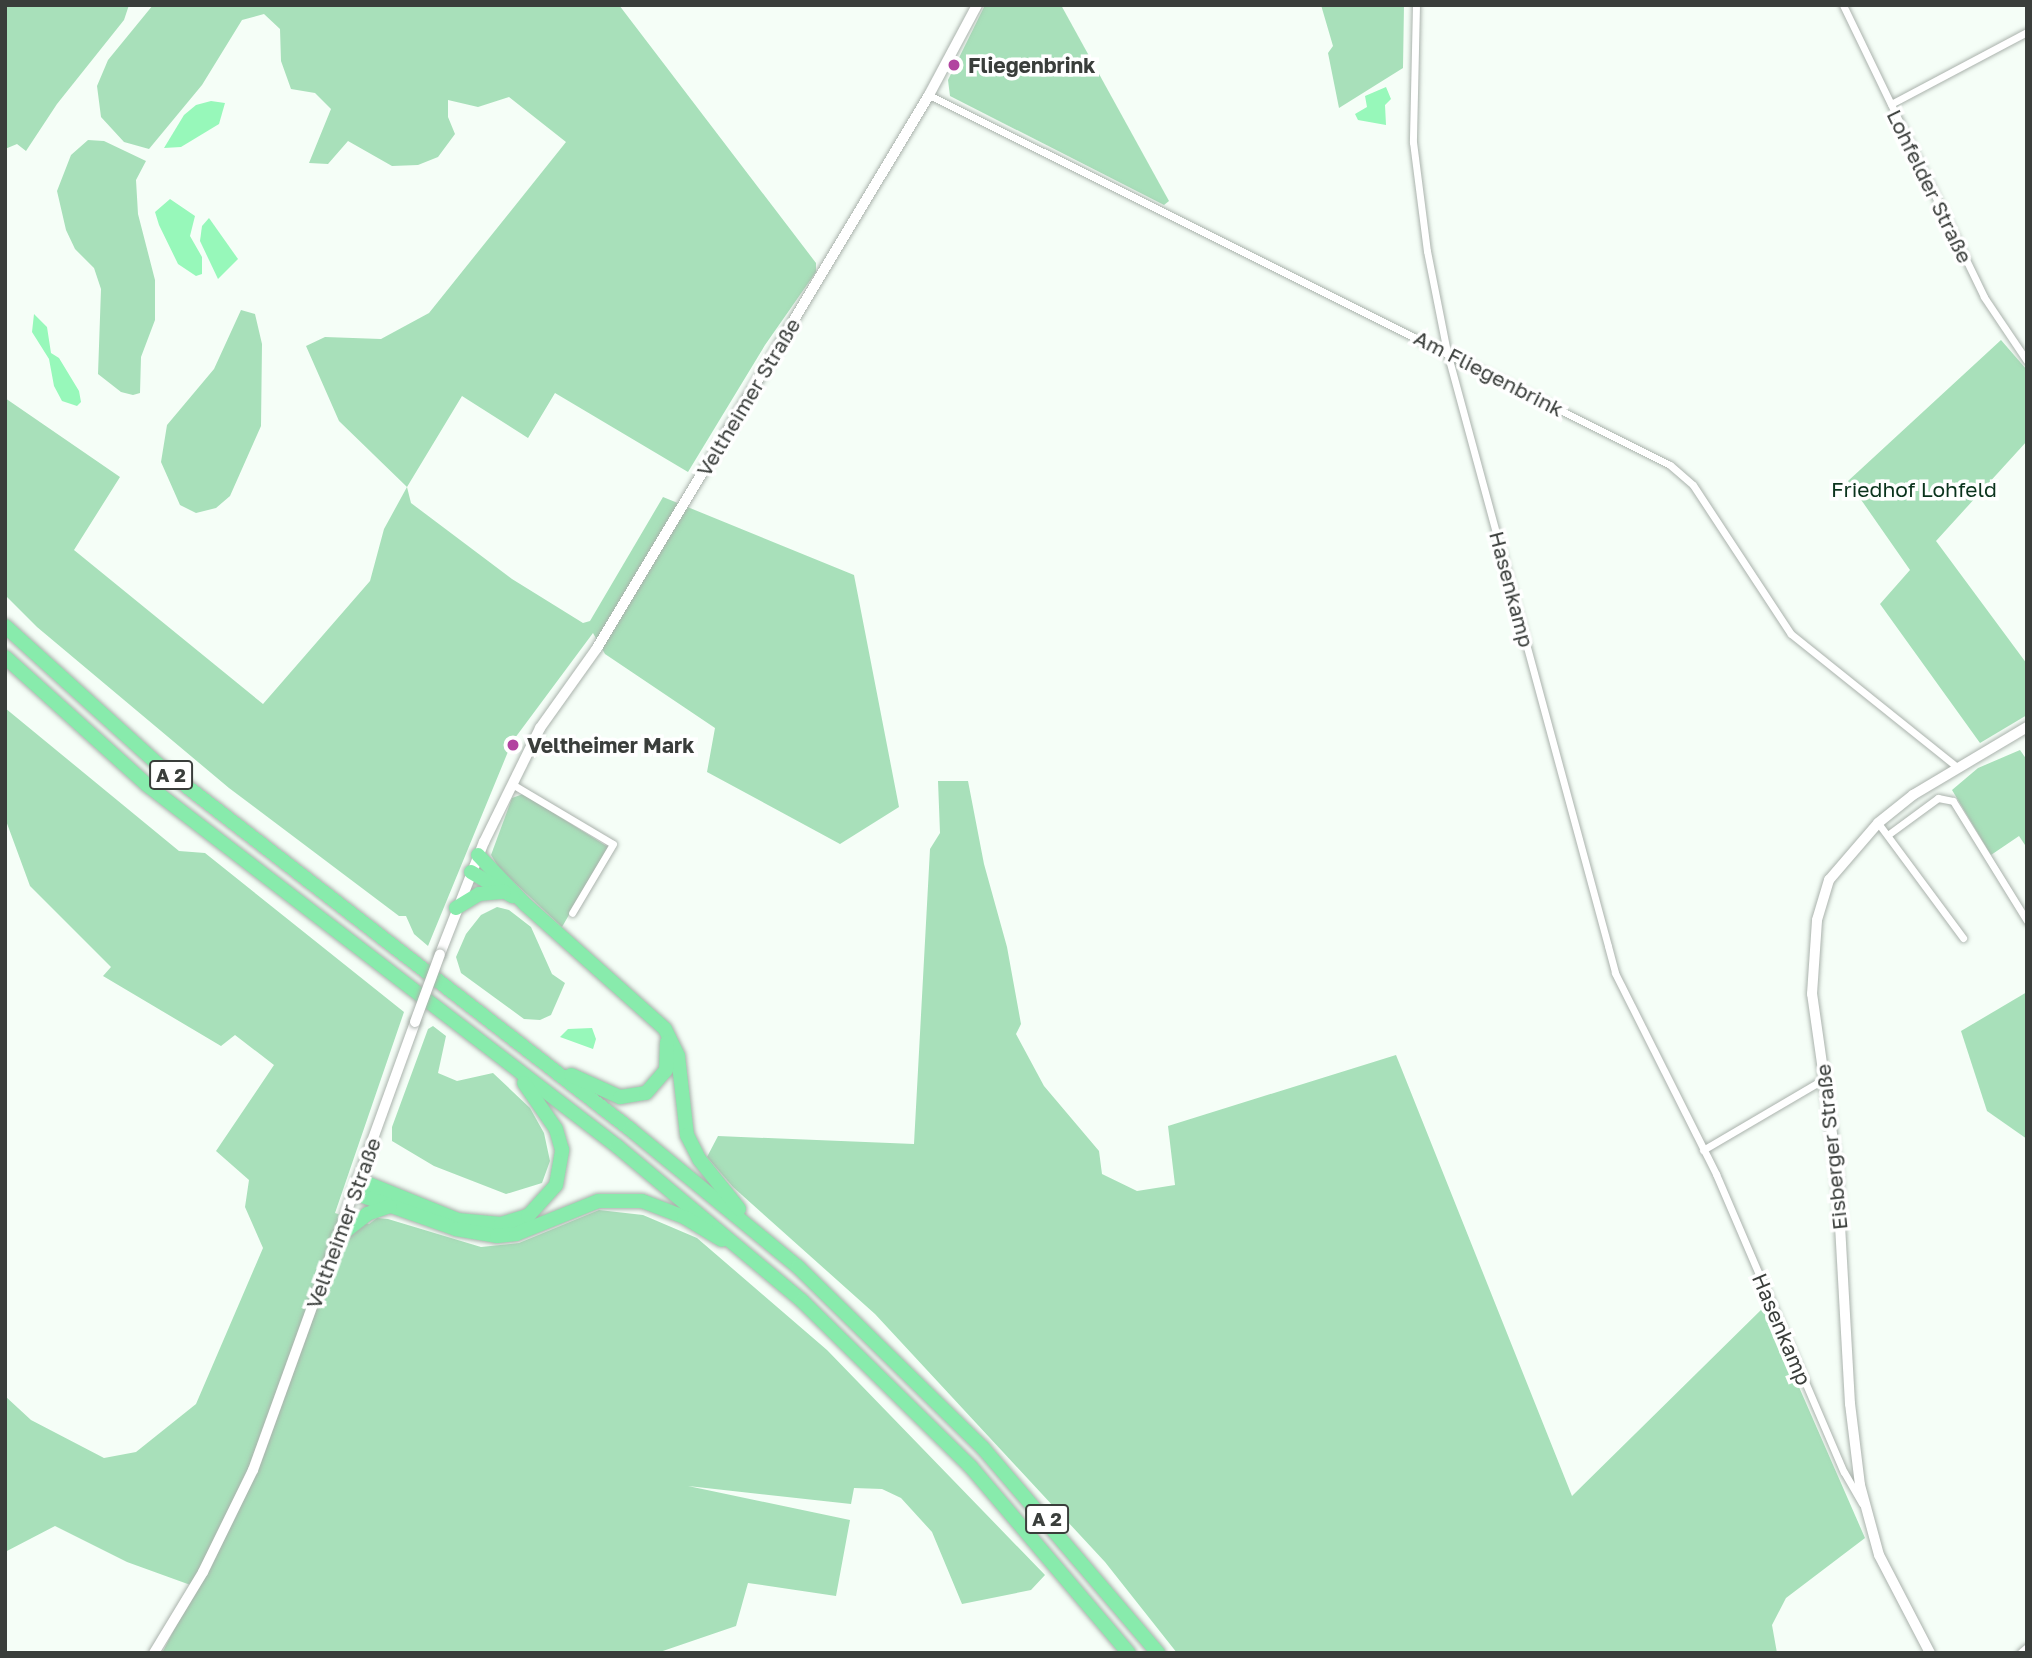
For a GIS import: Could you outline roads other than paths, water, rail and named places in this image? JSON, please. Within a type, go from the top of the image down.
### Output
[{"type":"highway","name":"A 2","points":[[5,626],[159,765],[758,1232],[929,1391],[1031,1500],[1158,1653]]},
{"type":"highway","name":"A 2","points":[[5,657],[146,785],[507,1063],[754,1259],[850,1345],[961,1457],[1062,1569],[1129,1653]]},
{"type":"highway","points":[[478,855],[526,905],[651,1013],[678,1056],[683,1116],[699,1159],[758,1232]]},
{"type":"highway","points":[[471,872],[526,905]]},
{"type":"highway","points":[[457,908],[480,894],[504,892]]},
{"type":"highway","points":[[527,1050],[604,1093],[620,1097],[646,1093],[661,1080],[669,1060],[668,1044],[651,1013]]},
{"type":"highway","points":[[357,1186],[458,1220],[501,1224],[534,1212],[556,1185],[562,1150],[556,1129],[541,1103],[507,1063]]},
{"type":"highway","points":[[357,1186],[392,1206],[456,1229],[497,1236],[516,1234],[598,1201],[642,1201],[684,1217],[754,1259]]},
{"type":"highway","points":[[338,1237],[373,1210],[392,1206]]},
{"type":"main road","name":"Veltheimer Straße","points":[[154,1653],[231,1520],[357,1186],[457,908],[478,855],[512,784],[541,726],[597,648],[929,95],[977,5]]},
{"type":"main road","name":"Eisberger Straße","points":[[1930,1653],[1893,1587],[1864,1506],[1850,1404],[1837,1169],[1812,994],[1817,920],[1829,880],[1878,823],[1957,767],[2027,727]]},
{"type":"street","name":"Hasenkamp","points":[[1416,5],[1415,167],[1447,352],[1615,973],[1703,1150],[1844,1472],[1864,1506]]},
{"type":"street","name":"Lohfelder Straße","points":[[1843,5],[1984,297],[2027,360]]},
{"type":"street","points":[[1891,104],[2027,32]]},
{"type":"street","name":"Am Fliegenbrink","points":[[929,95],[1670,465],[1693,485],[1791,634],[1957,767]]},
{"type":"street","points":[[512,784],[613,844],[572,913]]},
{"type":"street","points":[[1889,834],[1938,798],[1953,801],[2027,921]]},
{"type":"street","points":[[1878,823],[1889,834],[1963,938]]},
{"type":"street","points":[[1703,1150],[1824,1079]]},
{"type":"street","points":[[2020,1653],[2027,1647]]},
{"type":"place","name":"Fliegenbrink","points":[[954,65]]},
{"type":"place","name":"Veltheimer Mark","points":[[513,745]]},
{"type":"park label","name":"Friedhof Lohfeld","points":[[1914,489]]}]
